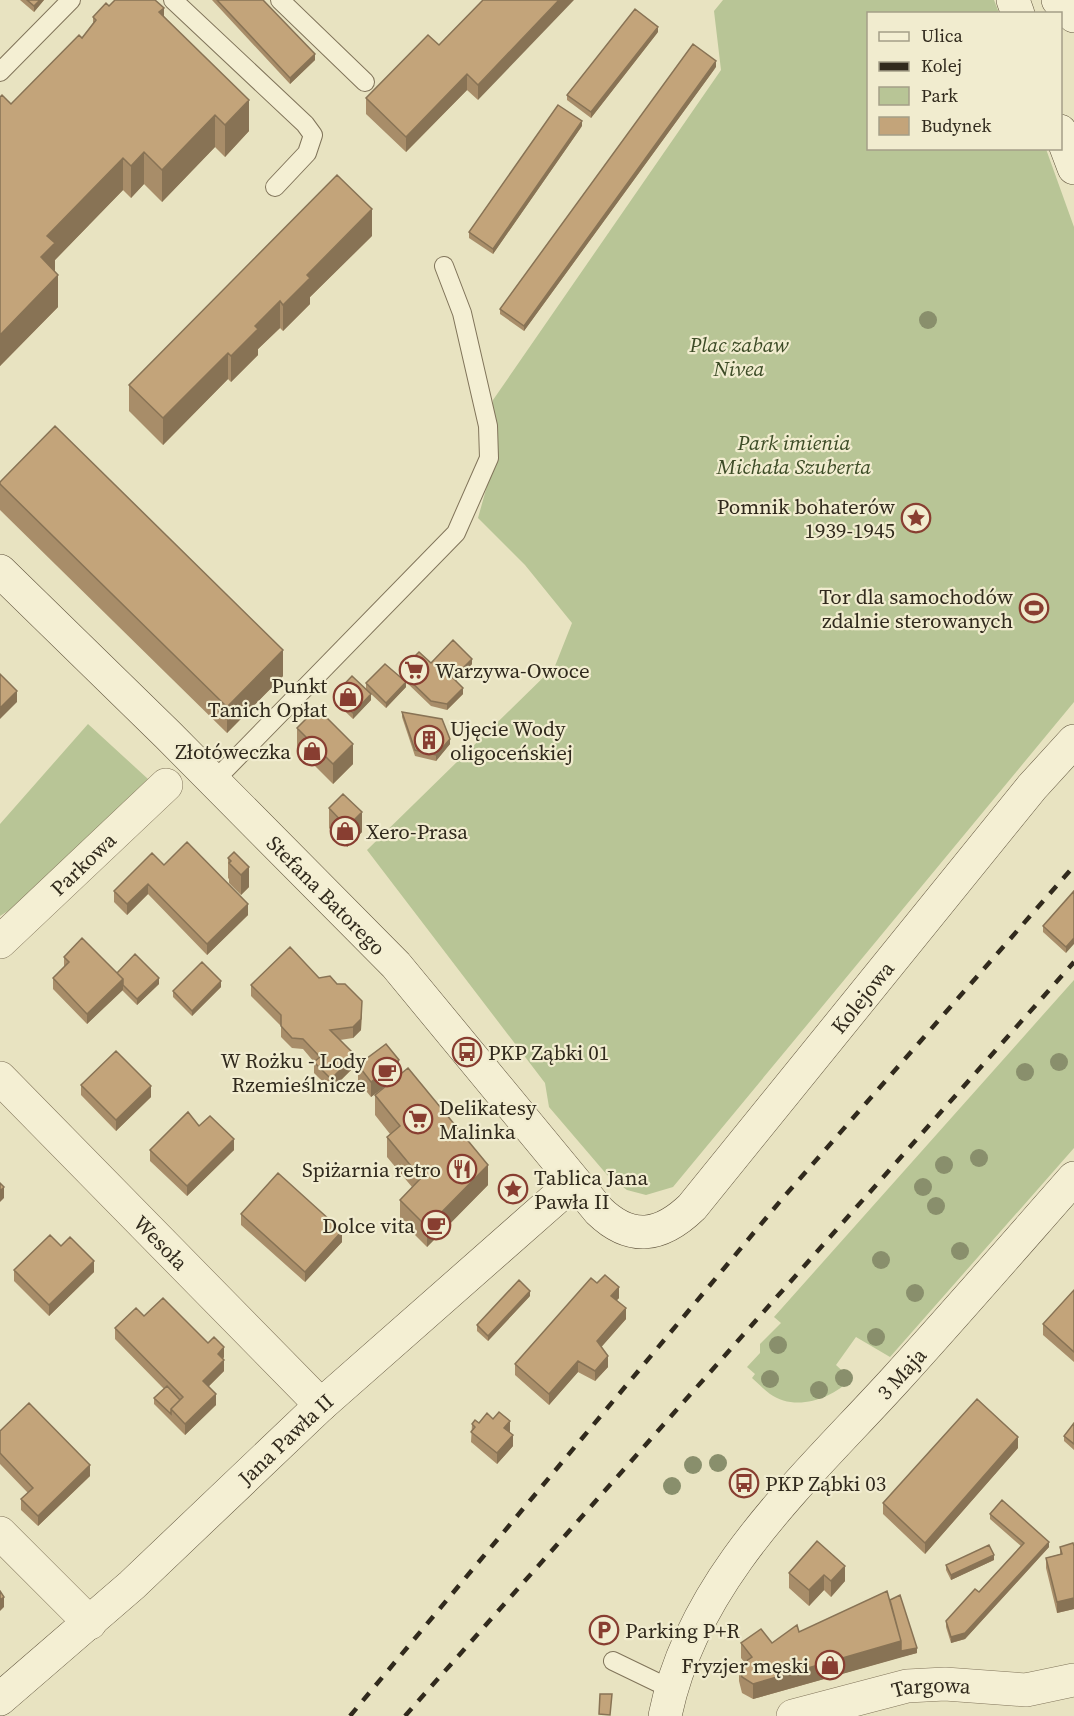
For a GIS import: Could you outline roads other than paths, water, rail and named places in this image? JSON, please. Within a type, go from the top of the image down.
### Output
[{"type":"street","points":[[1058,0],[1074,16]]},
{"type":"street","points":[[1062,136],[1074,168]]},
{"type":"street","name":"Stefana Batorego","points":[[0,571],[214,780],[396,965],[573,1183],[615,1226],[637,1233]]},
{"type":"street","name":"Kolejowa","points":[[637,1233],[665,1227],[692,1207],[1032,787],[1074,741]]},
{"type":"street","name":"Parkowa","points":[[0,942],[166,785]]},
{"type":"street","name":"Wesoła","points":[[0,1078],[321,1405]]},
{"type":"street","name":"3 Maja","points":[[668,1702],[694,1631],[729,1570],[767,1519],[1074,1178]]},
{"type":"street","name":"Jana Pawła II","points":[[0,1699],[90,1623],[321,1405],[573,1183]]},
{"type":"street","points":[[0,1533],[90,1623]]},
{"type":"street","name":"Targowa","points":[[793,1716],[875,1706],[924,1684],[1026,1690],[1074,1680]]},
{"type":"lane","points":[[0,72],[70,0]]},
{"type":"lane","points":[[173,0],[313,135],[307,153],[275,187]]},
{"type":"lane","points":[[280,0],[365,82]]},
{"type":"lane","points":[[214,780],[456,533],[489,458],[488,426],[462,313],[444,266]]},
{"type":"lane","points":[[613,1661],[668,1702]]},
{"type":"railway","points":[[350,1716],[782,1199],[1074,866]]},
{"type":"railway","points":[[405,1716],[1074,962]]},
{"type":"place","name":"Pomnik bohaterów 1939-1945","points":[[916,518]]},
{"type":"place","name":"Tor dla samochodów zdalnie sterowanych","points":[[1034,608]]},
{"type":"place","name":"Warzywa-Owoce","points":[[414,670]]},
{"type":"place","name":"Punkt Tanich Opłat","points":[[348,697]]},
{"type":"place","name":"Ujęcie Wody oligoceńskiej","points":[[429,740]]},
{"type":"place","name":"Złotóweczka","points":[[312,751]]},
{"type":"place","name":"Xero-Prasa","points":[[345,831]]},
{"type":"place","name":"PKP Ząbki 01","points":[[467,1052]]},
{"type":"place","name":"W Rożku - Lody Rzemieślnicze","points":[[387,1072]]},
{"type":"place","name":"Delikatesy Malinka","points":[[418,1119]]},
{"type":"place","name":"Spiżarnia retro","points":[[462,1169]]},
{"type":"place","name":"Tablica Jana Pawła II","points":[[513,1189]]},
{"type":"place","name":"Dolce vita","points":[[436,1225]]},
{"type":"place","name":"PKP Ząbki 03","points":[[744,1483]]},
{"type":"place","name":"Parking P+R","points":[[604,1630]]},
{"type":"place","name":"Fryzjer męski","points":[[830,1665]]},
{"type":"park label","name":"Plac zabaw Nivea","points":[[739,356]]},
{"type":"park label","name":"Park imienia Michała Szuberta","points":[[794,454]]}]
